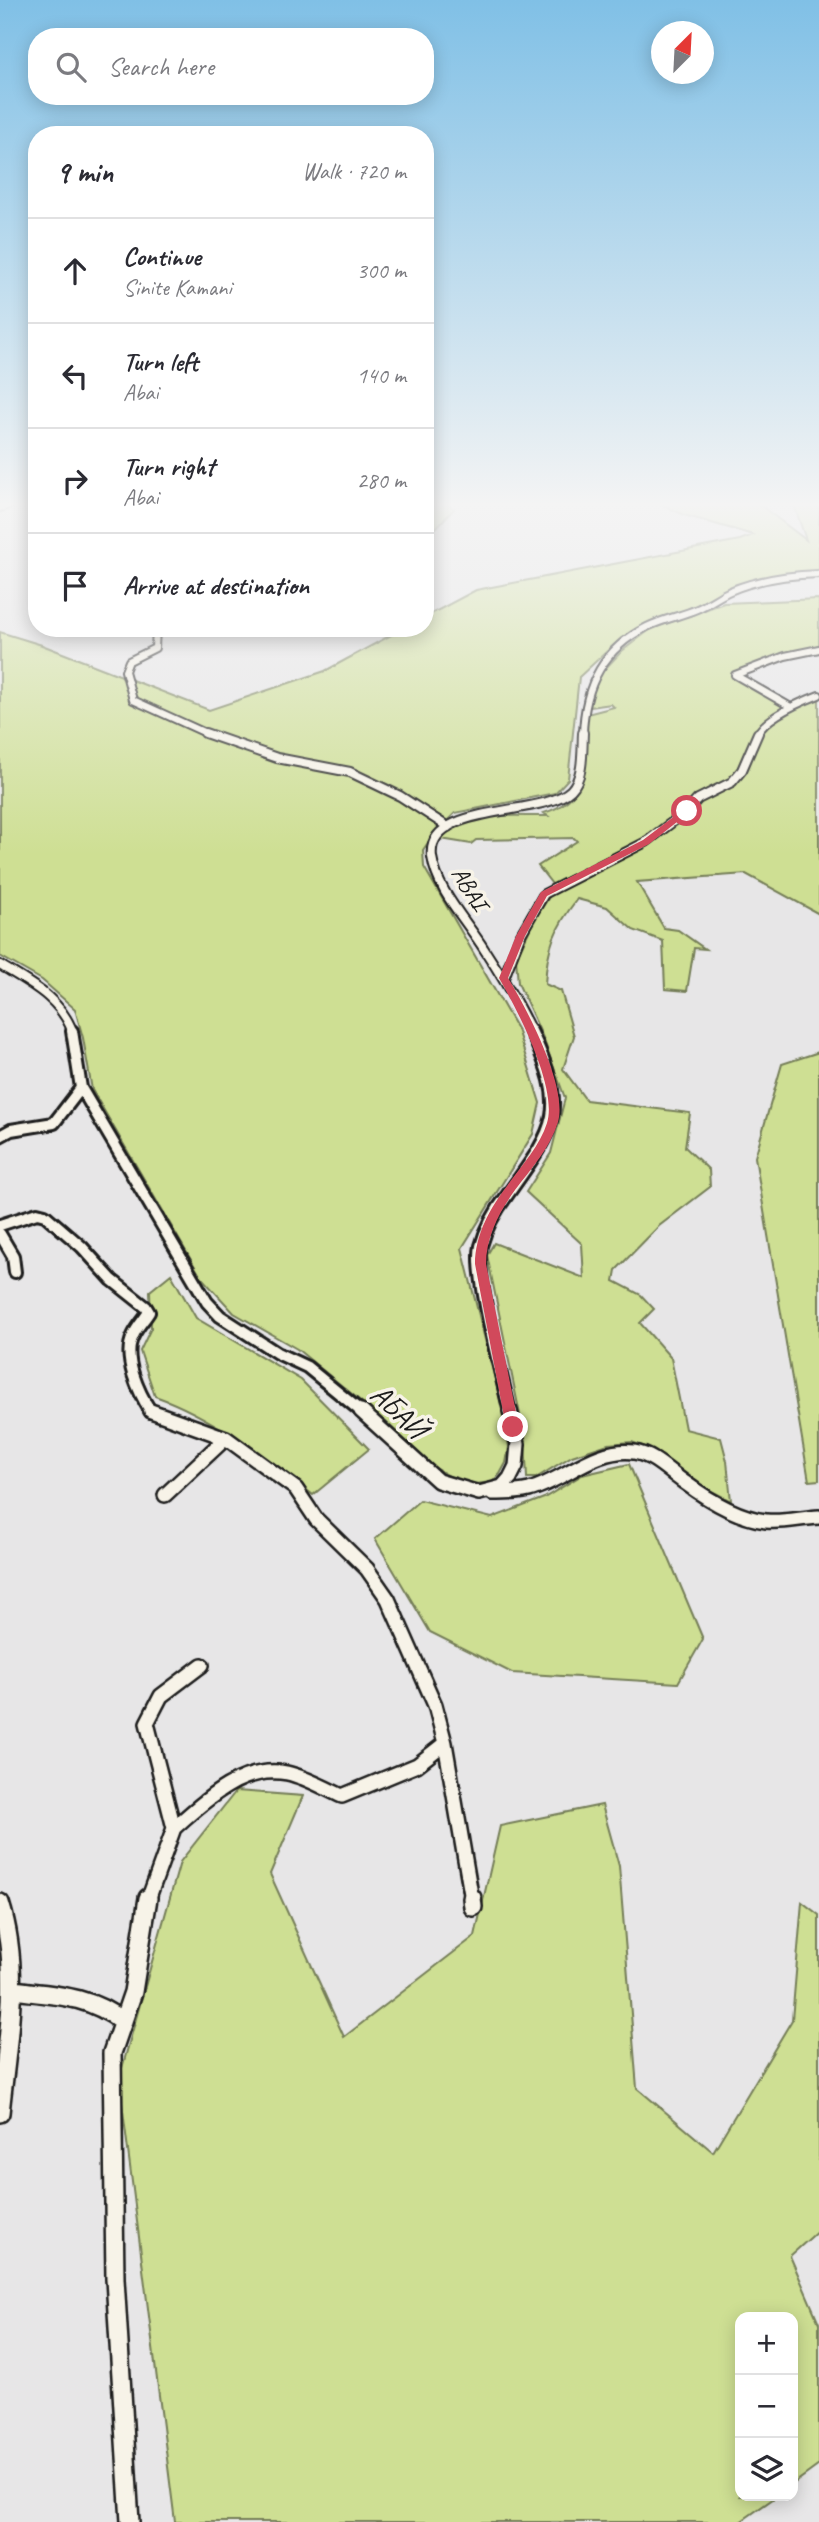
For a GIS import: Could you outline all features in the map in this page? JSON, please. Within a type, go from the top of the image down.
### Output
[{"type":"street","name":"ABAI","points":[[492,1493],[502,1486],[516,1465],[518,1446],[480,1264],[480,1247],[498,1205],[546,1140],[554,1120],[555,1100],[536,1040],[522,1008],[439,882],[432,867],[433,844],[448,827],[476,814],[549,804],[568,793],[578,778],[588,689],[603,665],[633,636],[668,620]]},
{"type":"street","points":[[156,637],[155,648],[129,661],[125,671],[133,700],[175,721],[242,747],[275,757],[351,772],[405,799],[448,827]]},
{"type":"street","points":[[791,707],[735,675],[785,656],[819,649]]},
{"type":"street","points":[[504,978],[520,936],[544,894],[646,842],[687,811],[698,799],[732,782],[742,770],[760,729],[791,707],[819,695]]},
{"type":"street","points":[[0,965],[45,992],[69,1021],[76,1041],[81,1088],[54,1123],[11,1130],[0,1136]]},
{"type":"street","name":"АБАЙ","points":[[81,1088],[207,1303],[220,1316],[277,1353],[307,1367],[329,1383],[438,1481],[482,1495],[526,1493],[612,1454],[631,1452],[662,1464],[681,1480],[723,1506],[763,1521],[819,1517]]},
{"type":"street","points":[[0,1225],[37,1213],[45,1215],[82,1247],[112,1280],[149,1312],[129,1342],[129,1354],[143,1403],[151,1412],[163,1418],[226,1438],[296,1489],[316,1519],[367,1569],[388,1600],[435,1705],[445,1743],[473,1908]]},
{"type":"street","points":[[0,1234],[12,1256],[15,1272]]},
{"type":"street","points":[[165,1495],[226,1438]]},
{"type":"street","points":[[174,1828],[147,1723],[150,1708],[160,1696],[202,1665]]},
{"type":"street","points":[[130,2522],[115,2279],[112,2053],[133,1992],[148,1899],[174,1828],[205,1799],[236,1781],[272,1772],[298,1777],[342,1796],[417,1765],[445,1743]]},
{"type":"street","points":[[0,1903],[7,1917],[12,1990],[0,2113]]},
{"type":"street","points":[[12,1990],[45,1996],[77,1995],[109,2008],[123,2022]]},
{"type":"green space","points":[[434,620],[663,620],[621,638],[579,677],[568,779],[555,793],[455,813],[434,834],[423,850],[424,867],[517,1029],[540,1103],[533,1134],[462,1248],[504,1415],[509,1447],[506,1463],[492,1482],[475,1484],[456,1480],[434,1467],[385,1421],[297,1349],[234,1313],[201,1277],[92,1090],[75,1009],[42,980],[0,956],[0,632],[42,645],[209,710],[325,671],[387,637],[434,637]]},
{"type":"green space","points":[[677,620],[819,620],[819,647],[735,675],[796,708],[819,696],[819,914],[746,874],[637,882],[664,928],[678,930],[705,949],[694,948],[687,991],[665,989],[663,941],[633,930],[607,907],[577,899],[563,919],[550,948],[546,971],[545,984],[561,991],[574,1036],[563,1069],[586,1100],[690,1113],[685,1147],[709,1170],[710,1187],[659,1226],[616,1270],[614,1281],[641,1295],[654,1309],[640,1323],[671,1358],[685,1429],[721,1438],[727,1461],[731,1501],[694,1482],[650,1449],[632,1442],[608,1444],[572,1456],[536,1478],[527,1478],[525,1439],[487,1255],[494,1243],[584,1278],[582,1244],[526,1192],[551,1153],[565,1098],[543,1038],[518,983],[516,959],[534,920],[555,888],[538,866],[577,841],[574,838],[476,840],[471,844],[441,839],[452,829],[477,819],[548,816],[544,813],[572,797],[584,774],[587,714],[614,707],[611,704],[590,707],[594,686],[601,673],[622,651],[651,629]]},
{"type":"green space","points":[[819,1052],[819,1480],[809,1481],[755,1157],[782,1064]]},
{"type":"green space","points":[[171,1274],[196,1318],[301,1380],[369,1449],[313,1495],[218,1427],[155,1396],[140,1351],[151,1328],[150,1291]]},
{"type":"green space","points":[[629,1464],[703,1639],[678,1683],[512,1673],[430,1632],[375,1539],[420,1500],[492,1518],[544,1498],[582,1475]]},
{"type":"green space","points":[[236,1791],[303,1796],[270,1874],[344,2037],[475,1936],[500,1826],[602,1805],[619,1866],[637,2088],[713,2152],[792,2020],[802,1902],[819,1915],[819,2230],[790,2256],[819,2323],[819,2465],[798,2480],[798,2312],[735,2312],[735,2501],[770,2501],[740,2522],[175,2522],[119,2079],[180,1862]]},
{"type":"route","points":[[513,1427],[480,1264],[480,1247],[498,1205],[546,1140],[554,1120],[555,1100],[536,1040],[522,1008],[504,978],[520,936],[544,894],[646,842],[687,811]]}]
